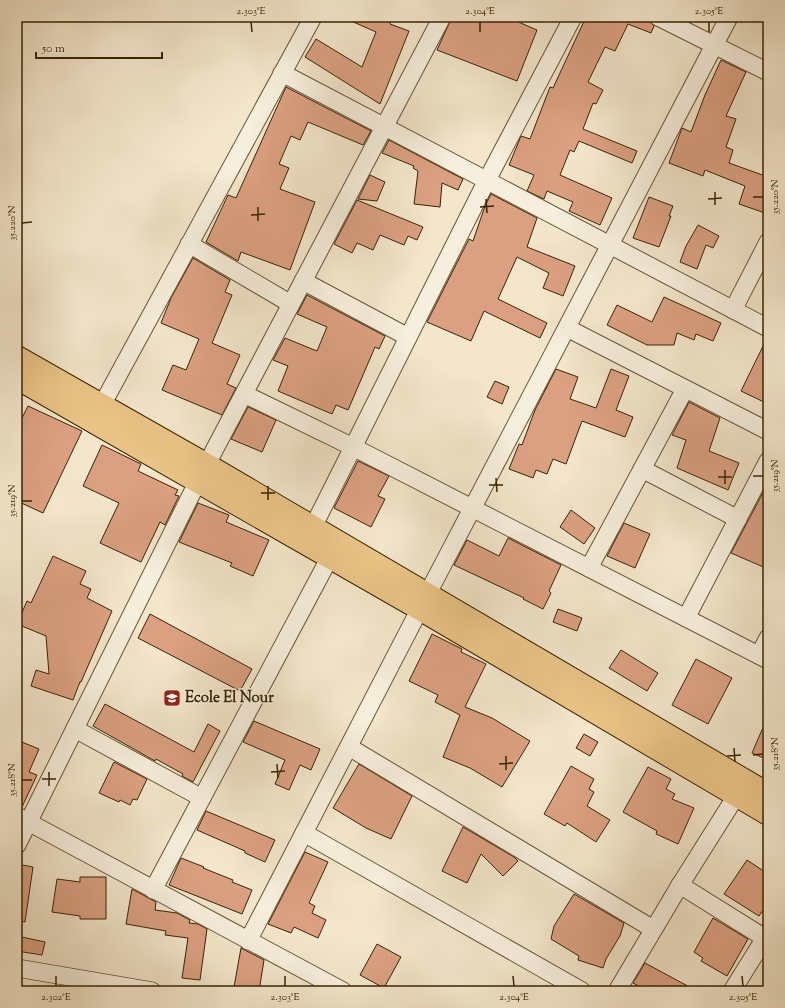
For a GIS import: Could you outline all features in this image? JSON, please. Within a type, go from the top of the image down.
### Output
[{"type":"main road","points":[[17,357],[32,380],[97,413],[424,602],[740,789],[768,814]]},
{"type":"main road","points":[[309,535],[330,557],[424,602]]},
{"type":"main road","points":[[740,789],[768,794]]},
{"type":"street","points":[[97,413],[313,17]]},
{"type":"street","points":[[17,845],[23,819],[75,729],[202,473],[442,17]]},
{"type":"street","points":[[309,535],[487,180],[573,17]]},
{"type":"street","points":[[658,17],[768,72]]},
{"type":"street","points":[[248,941],[729,17]]},
{"type":"street","points":[[282,73],[768,328]]},
{"type":"street","points":[[733,310],[768,242]]},
{"type":"street","points":[[189,244],[291,304]]},
{"type":"street","points":[[303,281],[408,337]]},
{"type":"street","points":[[567,328],[768,431]]},
{"type":"street","points":[[589,568],[685,388]]},
{"type":"street","points":[[244,394],[353,447],[764,657],[768,638]]},
{"type":"street","points":[[686,618],[768,461]]},
{"type":"street","points":[[642,470],[738,518]]},
{"type":"street","points":[[153,890],[330,557]]},
{"type":"street","points":[[75,729],[202,798]]},
{"type":"street","points":[[348,747],[653,929]]},
{"type":"street","points":[[617,991],[653,929],[740,789]]},
{"type":"street","points":[[23,819],[343,991]]},
{"type":"street","points":[[304,833],[582,991]]},
{"type":"street","points":[[680,885],[766,939],[732,991]]},
{"type":"street","points":[[17,968],[152,991]]},
{"type":"building","points":[[342,17],[392,17],[390,24],[409,31],[380,104],[305,57],[316,39],[362,67],[376,32]]},
{"type":"building","points":[[452,17],[518,17],[516,21],[537,30],[517,81],[437,50]]},
{"type":"building","points":[[586,17],[647,17],[654,26],[651,33],[628,24],[615,51],[605,47],[588,82],[603,90],[596,104],[593,103],[583,129],[637,151],[632,163],[579,141],[574,152],[570,150],[560,175],[612,198],[600,225],[569,211],[573,202],[547,191],[544,199],[527,191],[534,175],[509,165],[521,136],[530,139],[550,87],[553,88]]},
{"type":"building","points":[[721,60],[746,72],[726,116],[736,119],[726,147],[733,150],[729,163],[768,177],[768,214],[739,204],[745,186],[705,170],[703,176],[669,163],[682,128],[691,132],[705,95]]},
{"type":"building","points":[[286,87],[371,131],[363,145],[308,122],[300,140],[291,136],[279,164],[289,168],[280,189],[315,202],[290,270],[241,252],[238,261],[206,242],[228,195],[236,198]]},
{"type":"building","points":[[389,140],[463,179],[458,190],[442,183],[440,207],[414,204],[418,171],[413,168],[414,166],[382,153]]},
{"type":"building","points":[[370,175],[385,182],[377,201],[358,199]]},
{"type":"building","points":[[491,194],[537,218],[527,247],[575,266],[563,296],[543,288],[549,273],[517,257],[498,299],[547,323],[540,338],[484,311],[471,341],[427,322],[469,239],[473,241],[485,206]]},
{"type":"building","points":[[649,197],[673,206],[669,216],[671,216],[659,247],[633,238]]},
{"type":"building","points":[[357,200],[423,227],[417,240],[408,236],[404,245],[380,235],[373,250],[357,243],[352,253],[334,244]]},
{"type":"building","points":[[698,225],[719,236],[713,248],[706,245],[697,269],[680,262],[686,246]]},
{"type":"building","points":[[193,258],[230,280],[225,292],[232,295],[212,343],[240,355],[227,384],[236,388],[222,415],[162,390],[173,365],[186,370],[199,339],[161,323],[171,298]]},
{"type":"building","points":[[307,295],[385,336],[379,349],[375,347],[348,410],[336,405],[332,414],[278,391],[288,366],[273,360],[285,338],[317,351],[327,327],[297,314]]},
{"type":"building","points":[[664,297],[721,323],[713,341],[696,334],[694,340],[677,333],[674,345],[647,345],[607,325],[617,305],[652,322]]},
{"type":"building","points":[[768,338],[768,404],[741,391]]},
{"type":"building","points":[[556,369],[578,377],[570,399],[596,408],[611,369],[629,376],[616,410],[633,417],[625,437],[582,421],[566,464],[553,459],[547,474],[536,470],[533,478],[509,469],[519,444],[522,445],[535,410]]},
{"type":"building","points":[[495,381],[509,387],[502,404],[487,397]]},
{"type":"building","points":[[689,402],[720,418],[709,451],[739,463],[728,490],[677,468],[686,440],[672,435]]},
{"type":"building","points":[[28,406],[82,431],[43,513],[17,501],[17,428]]},
{"type":"building","points":[[248,407],[276,420],[262,452],[231,439]]},
{"type":"building","points":[[102,445],[141,464],[138,471],[178,490],[175,495],[179,496],[165,525],[160,522],[141,562],[100,543],[119,503],[83,486]]},
{"type":"building","points":[[358,461],[389,476],[378,496],[385,499],[371,527],[334,508]]},
{"type":"building","points":[[768,483],[768,569],[731,553]]},
{"type":"building","points":[[198,503],[229,515],[226,522],[269,540],[253,576],[230,566],[232,563],[179,542]]},
{"type":"building","points":[[571,510],[595,528],[584,544],[560,527]]},
{"type":"building","points":[[624,523],[650,534],[635,568],[607,556]]},
{"type":"building","points":[[508,538],[561,565],[549,591],[551,593],[543,609],[523,599],[524,598],[454,565],[467,540],[499,556]]},
{"type":"building","points":[[53,556],[86,571],[80,584],[91,589],[87,598],[112,611],[73,700],[31,686],[36,670],[49,674],[46,636],[17,624],[27,601],[31,603]]},
{"type":"building","points":[[558,609],[582,618],[577,631],[553,622]]},
{"type":"building","points":[[150,614],[252,669],[240,691],[138,638]]},
{"type":"building","points":[[432,634],[462,649],[461,652],[486,664],[465,707],[492,718],[530,741],[502,787],[470,768],[443,757],[460,715],[435,702],[438,695],[409,681]]},
{"type":"building","points":[[621,650],[658,673],[647,691],[609,668]]},
{"type":"building","points":[[696,659],[732,678],[708,724],[672,705]]},
{"type":"building","points":[[105,704],[194,752],[208,724],[220,731],[193,782],[182,776],[183,774],[156,759],[155,761],[93,726]]},
{"type":"building","points":[[768,716],[768,760],[752,753]]},
{"type":"building","points":[[254,721],[320,749],[311,770],[300,765],[289,790],[275,784],[285,760],[243,742]]},
{"type":"building","points":[[584,734],[598,742],[590,756],[576,748]]},
{"type":"building","points":[[17,740],[39,749],[29,772],[37,775],[22,807],[17,806]]},
{"type":"building","points":[[114,762],[147,779],[137,800],[133,799],[130,805],[99,793]]},
{"type":"building","points":[[359,764],[412,796],[391,839],[366,828],[333,808]]},
{"type":"building","points":[[571,766],[594,779],[589,789],[594,792],[587,806],[610,820],[596,842],[567,823],[565,826],[544,814]]},
{"type":"building","points":[[648,767],[671,779],[666,789],[675,794],[672,799],[694,808],[678,844],[656,834],[657,831],[623,812]]},
{"type":"building","points":[[206,811],[275,840],[265,862],[245,853],[245,851],[197,830]]},
{"type":"building","points":[[463,827],[514,857],[518,861],[503,876],[481,854],[467,883],[442,871]]},
{"type":"building","points":[[305,852],[328,862],[309,903],[315,906],[312,913],[326,920],[318,938],[294,927],[291,933],[268,924]]},
{"type":"building","points":[[181,858],[233,880],[232,882],[252,890],[242,914],[169,885]]},
{"type":"building","points":[[747,860],[768,874],[768,903],[759,916],[724,894]]},
{"type":"building","points":[[17,864],[33,867],[25,922],[17,921]]},
{"type":"building","points":[[80,877],[106,877],[106,919],[80,919],[80,916],[52,912],[57,879],[80,882]]},
{"type":"building","points":[[132,889],[156,902],[155,910],[177,913],[190,920],[189,923],[198,924],[207,929],[200,980],[182,978],[188,938],[165,935],[166,931],[126,924]]},
{"type":"building","points":[[574,894],[624,923],[620,936],[606,959],[603,968],[578,960],[579,956],[551,939],[554,926]]},
{"type":"building","points":[[713,918],[748,939],[727,976],[701,961],[703,958],[694,952]]},
{"type":"building","points":[[17,936],[45,942],[42,955],[17,951]]},
{"type":"building","points":[[377,944],[401,957],[384,988],[360,975]]},
{"type":"building","points":[[241,948],[264,960],[259,991],[234,987]]},
{"type":"building","points":[[645,963],[697,991],[648,991],[633,983]]},
{"type":"place","name":"Ecole El Nour","points":[[172,698]]}]
